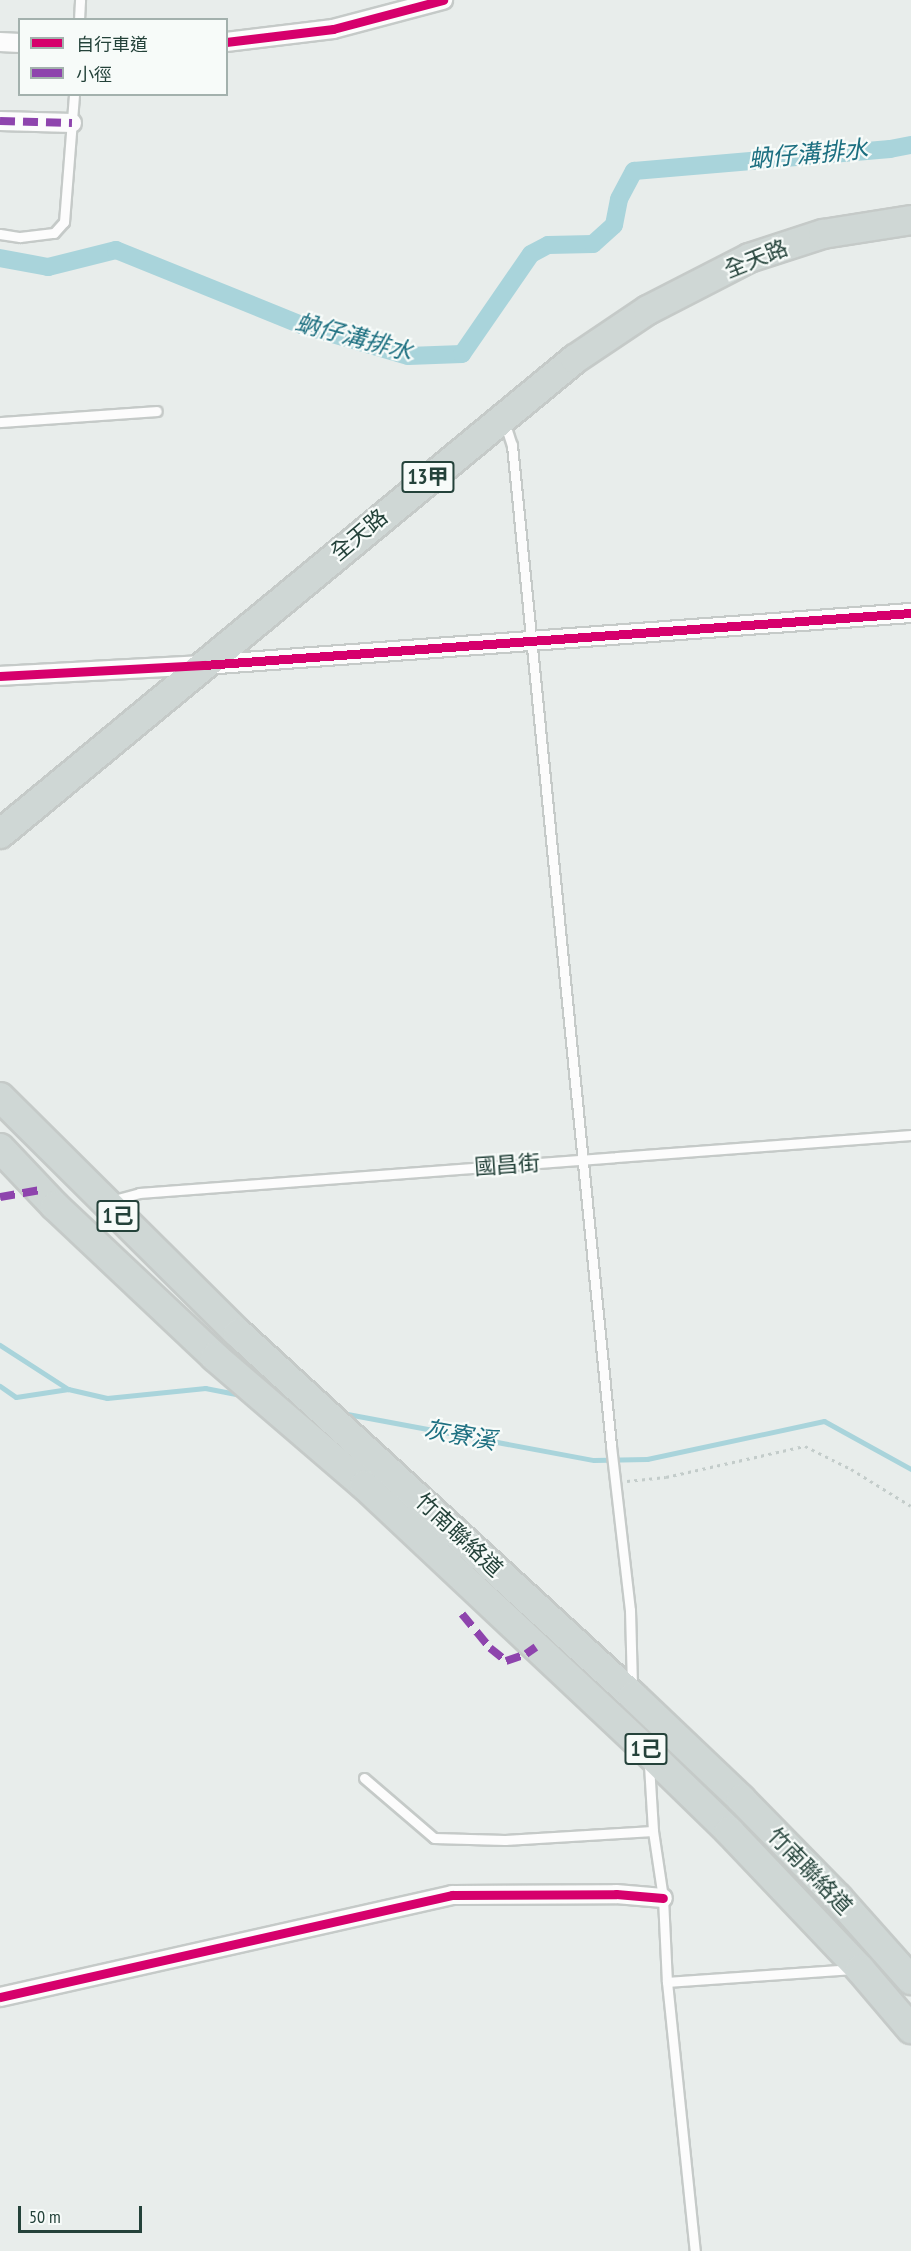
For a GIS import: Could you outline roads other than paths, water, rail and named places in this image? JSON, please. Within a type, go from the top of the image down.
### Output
[{"type":"main road","name":"全天路","points":[[0,834],[502,416],[574,359],[648,310],[748,258],[823,234],[911,220]]},
{"type":"main road","name":"竹南聯絡道","points":[[0,1097],[238,1333],[375,1476],[644,1740],[729,1831],[866,1969],[911,2030]]},
{"type":"main road","name":"竹南聯絡道","points":[[0,1148],[55,1206],[215,1357],[375,1476],[749,1807],[838,1898],[905,1973]]},
{"type":"street","points":[[228,42],[333,29],[443,0]]},
{"type":"street","points":[[0,42],[18,44]]},
{"type":"street","points":[[0,121],[72,123]]},
{"type":"street","points":[[0,676],[204,665],[911,614]]},
{"type":"street","points":[[0,1997],[452,1895],[616,1894],[663,1898]]},
{"type":"lane","points":[[79,18],[80,0]]},
{"type":"lane","points":[[0,234],[20,237],[54,233],[64,222],[74,96]]},
{"type":"lane","points":[[0,422],[157,411]]},
{"type":"lane","points":[[502,416],[512,445],[611,1446],[630,1611],[636,1707]]},
{"type":"lane","name":"國昌街","points":[[105,1202],[139,1193],[911,1135]]},
{"type":"lane","points":[[644,1740],[653,1831],[663,1898],[667,1982],[695,2251]]},
{"type":"lane","points":[[363,1778],[434,1838],[505,1840],[653,1831]]},
{"type":"lane","points":[[667,1982],[866,1969]]},
{"type":"waterway","name":"蚋仔溝排水","points":[[0,258],[48,267],[116,250],[302,325],[408,356],[462,354],[531,254],[548,245],[593,244],[614,225],[619,199],[634,171],[890,149],[911,145]]},
{"type":"waterway","points":[[0,1345],[68,1389]]},
{"type":"waterway","name":"灰寮溪","points":[[0,1386],[16,1397],[68,1389],[107,1398],[205,1388],[242,1395]]},
{"type":"waterway","name":"灰寮溪","points":[[342,1413],[594,1460],[647,1459],[824,1421],[911,1469]]}]
